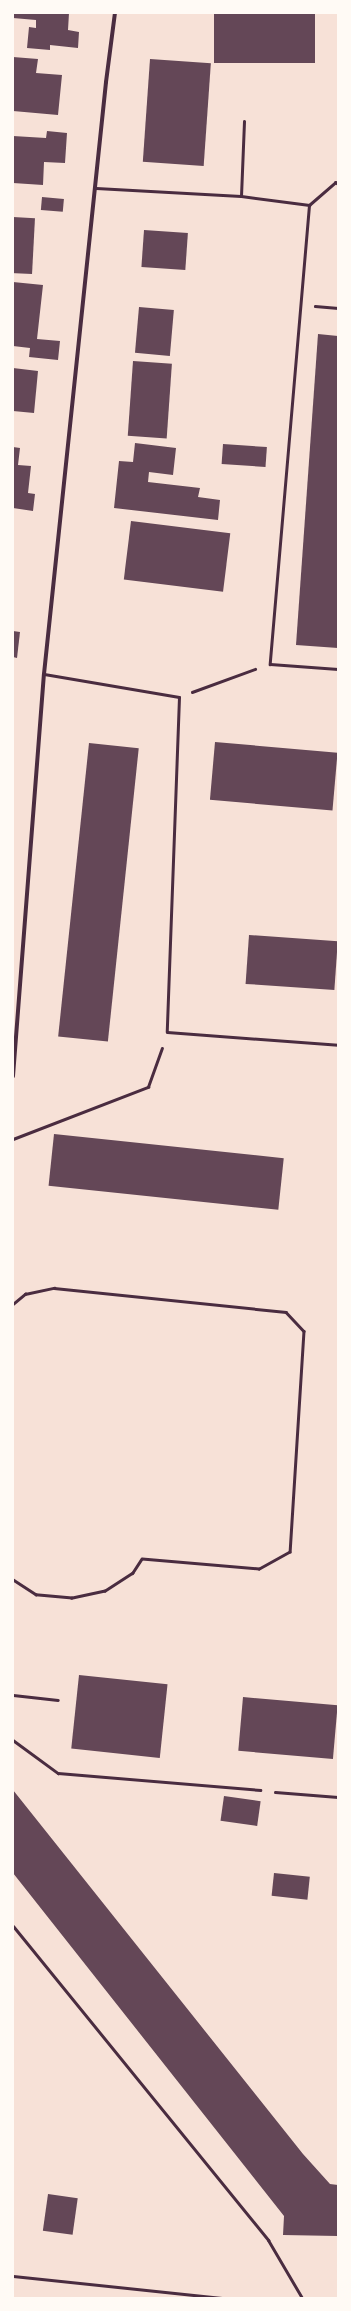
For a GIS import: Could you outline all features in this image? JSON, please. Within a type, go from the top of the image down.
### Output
[{"type":"street","points":[[13,1076],[44,674],[106,82],[115,13]]},
{"type":"lane","points":[[241,196],[244,120]]},
{"type":"lane","points":[[338,184],[335,182],[309,205],[270,664],[338,669]]},
{"type":"lane","points":[[96,188],[241,196],[309,205]]},
{"type":"lane","points":[[44,674],[179,697],[167,1032],[338,1046]]},
{"type":"lane","points":[[13,1695],[58,1700]]},
{"type":"lane","points":[[275,1792],[338,1797]]},
{"type":"lane","points":[[13,1926],[268,2240],[302,2298]]},
{"type":"lane","points":[[13,2276],[222,2298]]},
{"type":"path","points":[[301,304],[338,308]]},
{"type":"path","points":[[179,697],[270,664]]},
{"type":"path","points":[[13,1139],[148,1087],[167,1032]]},
{"type":"path","points":[[13,1304],[24,1294],[54,1288],[286,1312],[304,1331],[290,1552],[259,1569],[142,1559],[133,1573],[105,1591],[72,1598],[36,1595],[13,1580]]},
{"type":"path","points":[[13,1740],[58,1773],[275,1792]]},
{"type":"building","points":[[13,13],[69,13],[68,30],[79,32],[78,48],[50,45],[50,50],[27,48],[29,27],[36,28],[36,20],[13,18]]},
{"type":"building","points":[[214,13],[315,13],[315,63],[214,63]]},
{"type":"building","points":[[13,57],[38,59],[36,73],[62,75],[58,115],[13,111]]},
{"type":"building","points":[[150,59],[211,63],[204,166],[143,162]]},
{"type":"building","points":[[47,131],[67,133],[65,163],[44,162],[43,185],[13,183],[13,136],[46,138]]},
{"type":"building","points":[[42,197],[64,199],[63,212],[41,210]]},
{"type":"building","points":[[13,217],[35,218],[32,274],[13,273]]},
{"type":"building","points":[[144,230],[188,233],[185,270],[141,267]]},
{"type":"building","points":[[13,282],[43,285],[37,339],[60,341],[58,360],[29,357],[30,348],[13,346]]},
{"type":"building","points":[[139,307],[174,310],[170,356],[135,353]]},
{"type":"building","points":[[318,334],[338,336],[338,648],[296,645]]},
{"type":"building","points":[[133,361],[172,364],[167,439],[128,436]]},
{"type":"building","points":[[13,368],[38,371],[34,413],[13,411]]},
{"type":"building","points":[[135,443],[176,448],[173,475],[149,472],[148,482],[200,488],[198,497],[220,500],[218,520],[114,508],[119,461],[133,462]]},
{"type":"building","points":[[223,444],[267,447],[265,467],[222,464]]},
{"type":"building","points":[[13,447],[20,448],[18,465],[31,466],[28,493],[35,494],[33,511],[13,508]]},
{"type":"building","points":[[131,521],[230,533],[223,592],[124,580]]},
{"type":"building","points":[[13,631],[20,632],[17,658],[13,657]]},
{"type":"building","points":[[215,742],[338,753],[332,810],[210,800]]},
{"type":"building","points":[[89,743],[139,748],[108,1042],[58,1036]]},
{"type":"building","points":[[249,935],[338,941],[334,990],[246,984]]},
{"type":"building","points":[[54,1134],[284,1158],[278,1210],[49,1186]]},
{"type":"building","points":[[79,1675],[168,1684],[160,1758],[71,1749]]},
{"type":"building","points":[[243,1697],[338,1705],[333,1759],[238,1751]]},
{"type":"building","points":[[13,1790],[303,2154],[330,2184],[338,2185],[338,2236],[283,2235],[284,2216],[13,1873]]},
{"type":"building","points":[[224,1796],[261,1801],[257,1826],[221,1821]]},
{"type":"building","points":[[274,1873],[310,1877],[307,1900],[272,1896]]},
{"type":"building","points":[[48,2194],[78,2198],[73,2235],[43,2231]]}]
